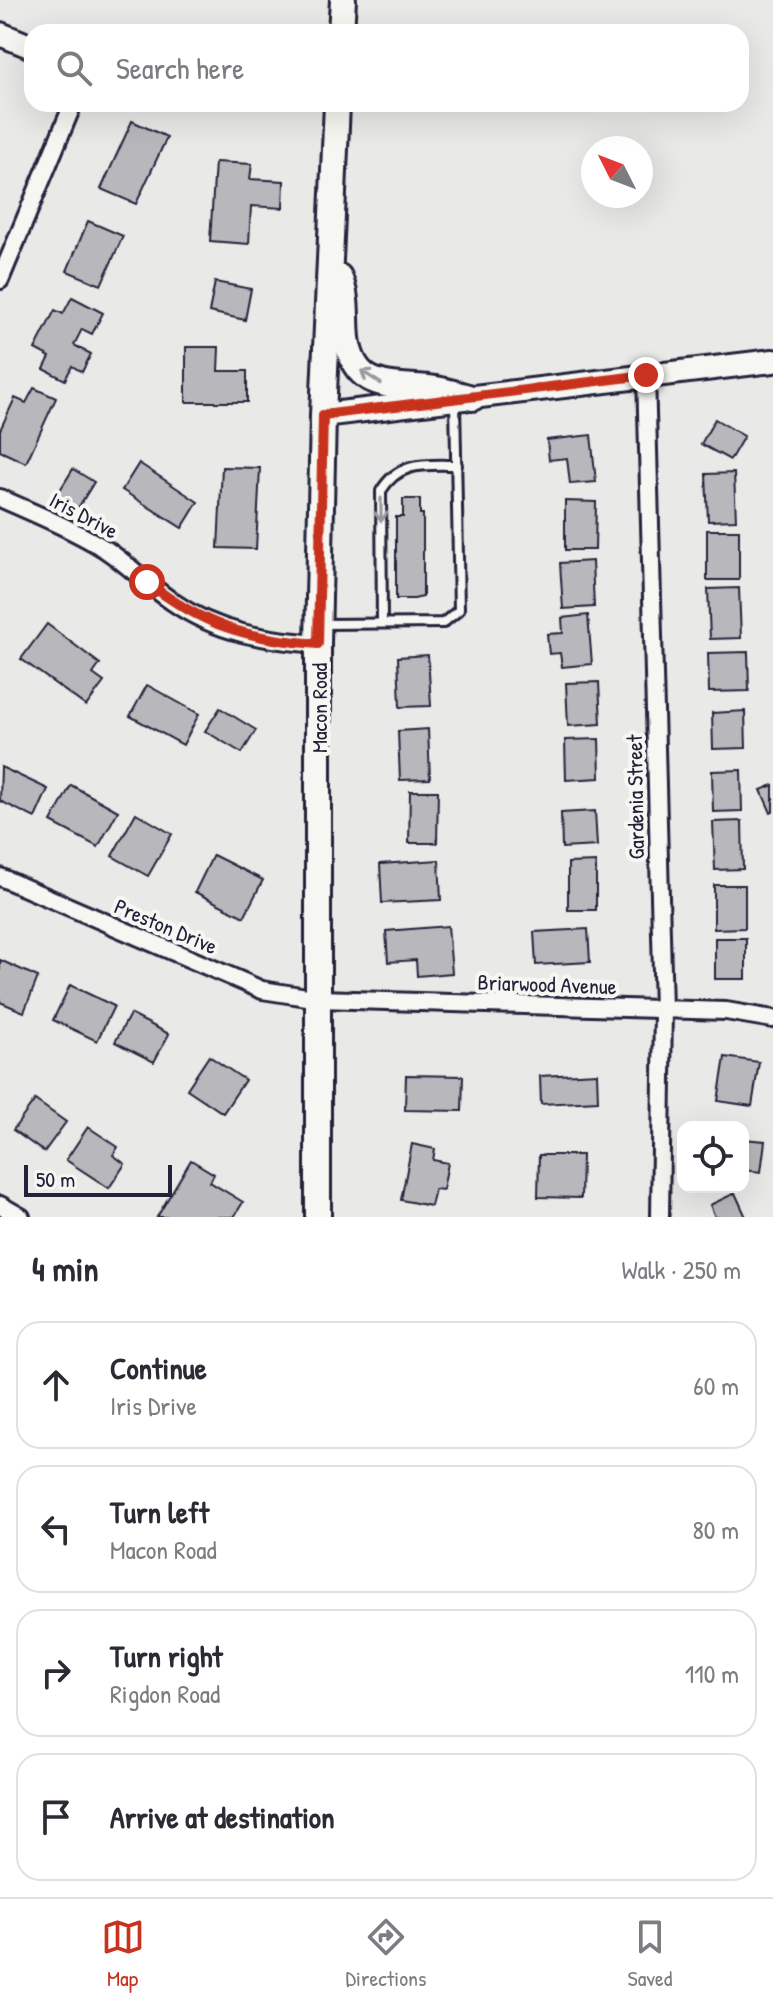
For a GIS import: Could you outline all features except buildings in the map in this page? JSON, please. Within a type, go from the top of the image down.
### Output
[{"type":"main road","points":[[342,24],[343,0]]},
{"type":"main road","name":"Macon Road","points":[[318,1217],[318,634],[323,415],[337,112]]},
{"type":"main road","points":[[330,261],[344,287],[348,341],[354,364],[371,381],[395,388],[436,389],[464,399]]},
{"type":"street","points":[[0,34],[24,44]]},
{"type":"street","points":[[0,280],[70,112]]},
{"type":"street","points":[[323,415],[773,361]]},
{"type":"street","name":"Gardenia Street","points":[[646,375],[663,1009],[660,1217]]},
{"type":"street","name":"Iris Drive","points":[[0,498],[70,529],[107,551],[173,602],[204,621],[271,641],[318,634]]},
{"type":"street","name":"Preston Drive","points":[[0,877],[262,990],[320,999]]},
{"type":"street","name":"Briarwood Avenue","points":[[320,999],[726,1011],[773,1019]]},
{"type":"street","points":[[0,1205],[21,1217]]},
{"type":"lane","points":[[318,634],[382,623],[443,623],[459,610],[457,465],[464,399]]},
{"type":"lane","points":[[382,623],[381,491],[390,476],[410,465],[457,465]]},
{"type":"route","points":[[147,582],[204,621],[237,633],[271,641],[318,644],[323,415],[646,375]]}]
